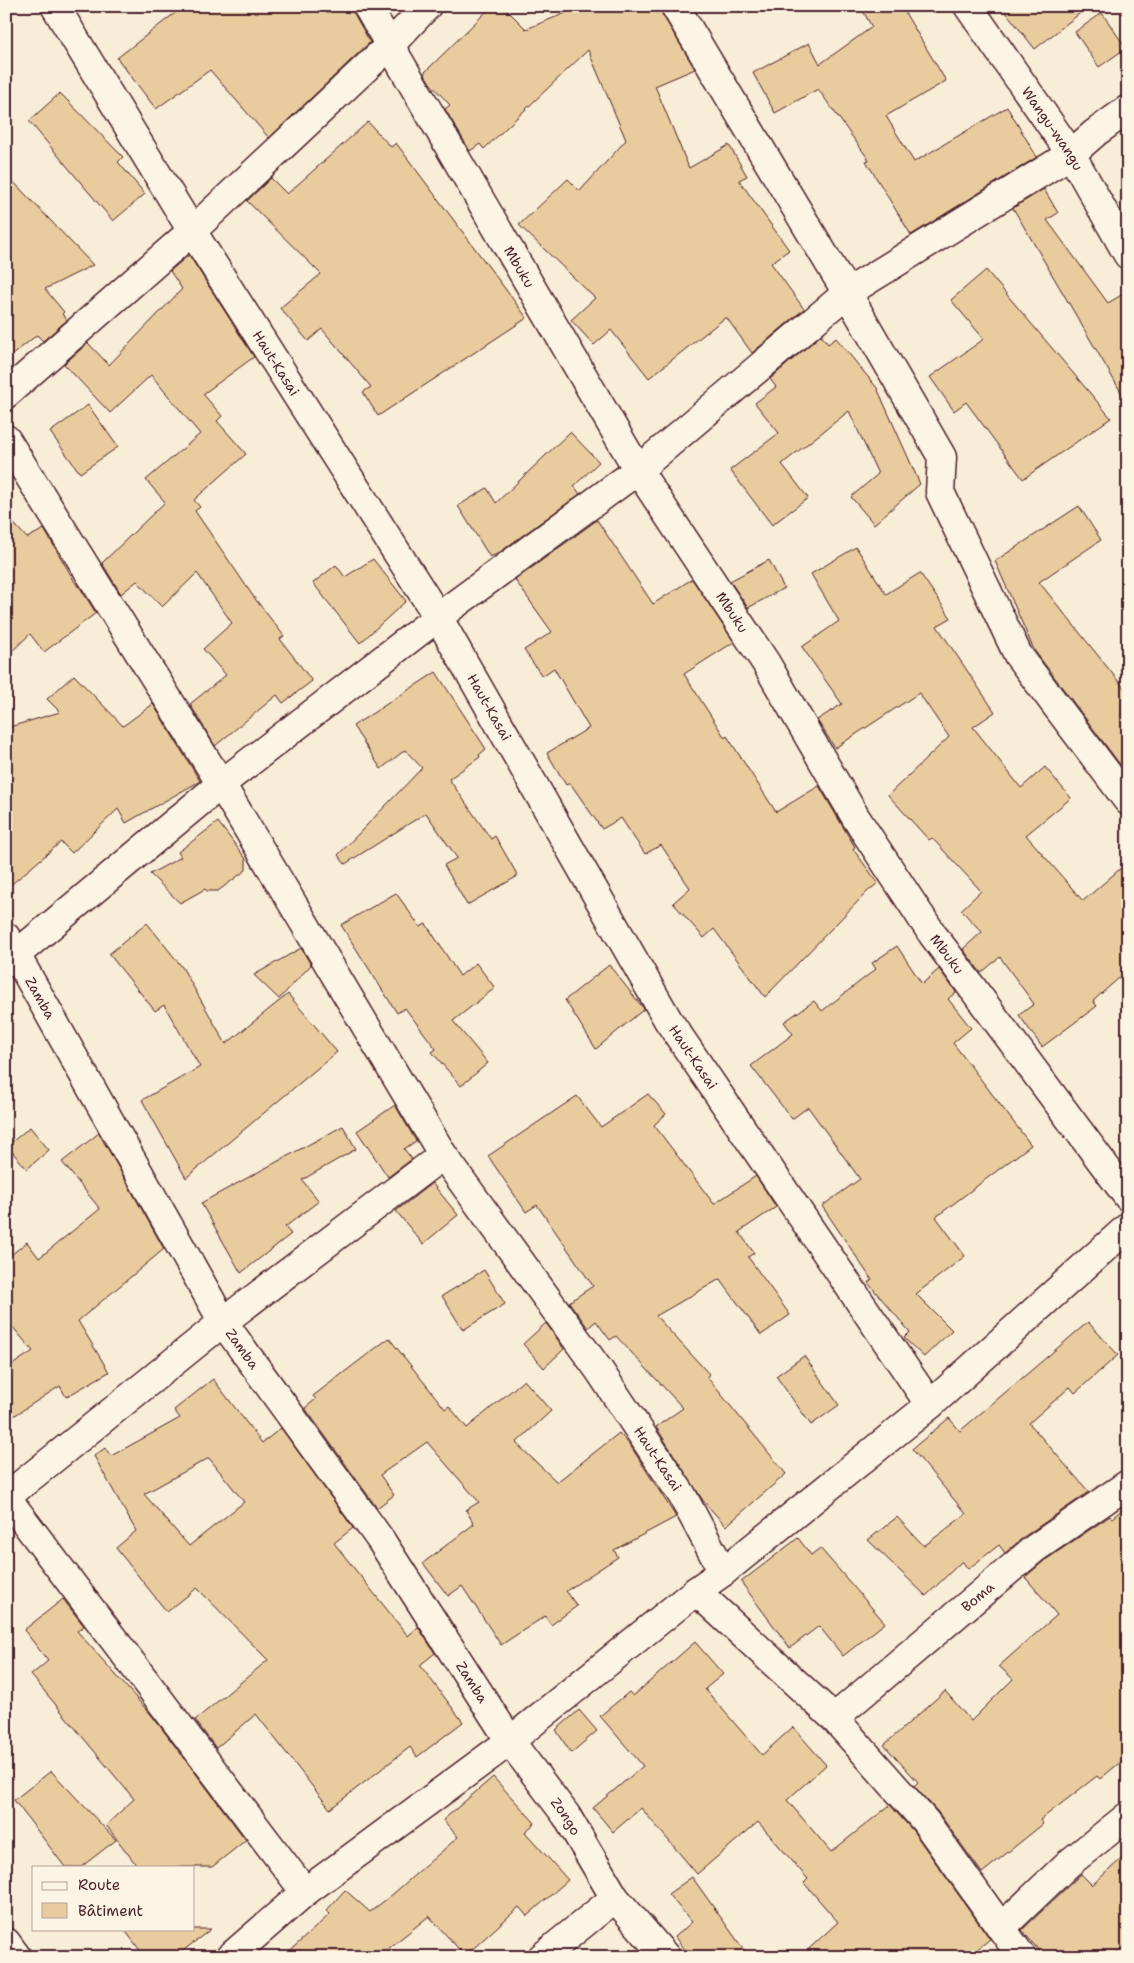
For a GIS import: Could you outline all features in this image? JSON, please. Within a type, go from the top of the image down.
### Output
[{"type":"street","name":"Haut-Kasai","points":[[55,6],[192,231],[438,617],[668,1020],[930,1405]]},
{"type":"street","name":"Mbuku","points":[[366,6],[638,470],[766,663],[856,818],[932,935],[1128,1197]]},
{"type":"street","points":[[6,394],[192,231],[389,46],[427,6]]},
{"type":"street","points":[[675,6],[848,293],[942,457],[940,492],[1018,655],[1128,801]]},
{"type":"street","name":"Wangu-wangu","points":[[968,6],[1071,154],[1128,255]]},
{"type":"street","points":[[10,952],[221,784],[438,617],[638,470],[848,293],[1071,154],[1095,133],[1128,109]]},
{"type":"street","name":"Haut-Kasai","points":[[6,439],[221,784],[443,1155],[610,1387],[682,1495],[723,1572]]},
{"type":"street","name":"Zamba","points":[[10,952],[222,1322],[380,1539],[510,1741]]},
{"type":"street","points":[[305,1892],[6,1497],[222,1322],[443,1155]]},
{"type":"street","points":[[230,1957],[305,1892],[510,1741],[930,1405],[1128,1227]]},
{"type":"street","name":"Boma","points":[[834,1718],[1034,1549],[1128,1484]]},
{"type":"street","points":[[696,1591],[834,1718],[925,1821],[1022,1957]]},
{"type":"street","name":"Zongo","points":[[510,1741],[566,1815],[615,1898],[666,1957]]},
{"type":"street","points":[[1002,1927],[1068,1864],[1128,1816]]},
{"type":"street","points":[[542,1957],[615,1898]]},
{"type":"street","points":[[6,1942],[17,1957]]},
{"type":"building","points":[[184,6],[348,6],[353,11],[370,42],[269,138],[210,70],[156,109],[117,58]]},
{"type":"building","points":[[492,6],[503,6],[526,29],[583,6],[659,6],[695,69],[655,86],[689,168],[729,145],[747,176],[739,180],[789,250],[771,263],[804,309],[752,353],[726,317],[649,378],[611,330],[594,345],[571,320],[595,298],[519,225],[568,179],[580,191],[626,140],[588,50],[484,149],[480,144],[470,151],[445,109],[450,105],[430,83],[424,73]]},
{"type":"building","points":[[860,6],[901,6],[946,81],[886,116],[914,162],[1007,107],[1037,157],[911,235],[866,161],[869,160],[818,89],[775,113],[753,73],[809,43],[820,64],[872,27]]},
{"type":"building","points":[[1001,6],[1089,6],[1035,49]]},
{"type":"building","points":[[1102,13],[1126,48],[1099,67],[1075,32]]},
{"type":"building","points":[[60,93],[123,157],[118,162],[145,194],[113,221],[29,121]]},
{"type":"building","points":[[368,122],[391,147],[396,143],[527,318],[378,416],[363,392],[371,387],[322,329],[308,341],[280,308],[321,274],[247,201],[271,178],[287,194]]},
{"type":"building","points":[[6,174],[93,265],[45,289],[64,312],[62,314],[67,320],[43,341],[37,335],[6,360]]},
{"type":"building","points":[[1044,189],[1058,213],[1047,220],[1108,303],[1128,291],[1128,404],[1013,208]]},
{"type":"building","points":[[189,255],[254,357],[203,394],[222,416],[217,421],[246,454],[194,500],[200,507],[195,511],[253,596],[284,636],[280,639],[312,681],[283,703],[277,695],[215,746],[190,704],[226,675],[203,649],[232,623],[197,573],[162,607],[137,581],[121,594],[102,563],[165,502],[146,480],[200,434],[151,375],[110,413],[64,364],[88,343],[109,365],[182,289],[170,271]]},
{"type":"building","points":[[986,270],[1111,418],[1023,479],[966,402],[954,411],[930,377],[984,339],[951,300]]},
{"type":"building","points":[[821,335],[828,344],[836,338],[877,388],[920,484],[874,524],[851,497],[878,474],[849,411],[782,464],[808,498],[772,525],[730,470],[779,433],[755,403],[776,387],[770,379]]},
{"type":"building","points":[[88,405],[118,447],[80,473],[50,432]]},
{"type":"building","points":[[570,432],[599,462],[574,486],[580,494],[497,554],[490,557],[458,506],[487,488],[496,503]]},
{"type":"building","points":[[1079,506],[1101,540],[1039,582],[1128,693],[1128,775],[1034,650],[995,561]]},
{"type":"building","points":[[6,515],[27,538],[44,529],[78,587],[96,613],[44,652],[30,634],[6,657]]},
{"type":"building","points":[[597,520],[653,604],[692,579],[734,642],[684,674],[776,812],[819,786],[855,847],[853,849],[878,883],[765,997],[714,929],[704,938],[673,903],[690,888],[661,845],[645,854],[621,818],[602,829],[570,783],[566,785],[547,753],[589,728],[554,668],[542,676],[524,650],[552,632],[515,580]]},
{"type":"building","points":[[856,547],[886,594],[920,573],[951,618],[937,626],[995,712],[973,727],[1021,788],[1045,767],[1071,798],[1026,835],[1083,901],[1128,862],[1128,970],[1093,1001],[1097,1006],[1042,1047],[1019,1015],[1034,1004],[1000,957],[981,973],[963,949],[982,932],[961,910],[981,891],[932,838],[929,840],[888,795],[949,737],[919,693],[835,748],[817,720],[842,704],[802,647],[839,621],[811,574]]},
{"type":"building","points":[[373,559],[406,601],[360,643],[313,583],[336,565],[345,577]]},
{"type":"building","points":[[769,560],[784,588],[748,608],[730,581]]},
{"type":"building","points":[[436,672],[486,749],[479,755],[480,757],[449,779],[491,839],[495,836],[518,876],[467,905],[444,865],[457,858],[426,813],[345,864],[338,855],[422,768],[405,750],[381,769],[353,726]]},
{"type":"building","points":[[74,675],[123,726],[153,704],[200,781],[126,823],[118,809],[72,853],[61,842],[6,889],[6,728],[60,712],[47,699]]},
{"type":"building","points":[[218,822],[246,859],[246,870],[218,891],[207,891],[205,889],[180,903],[150,874],[181,857],[178,852]]},
{"type":"building","points":[[396,893],[420,927],[426,924],[460,976],[476,963],[495,988],[453,1021],[488,1063],[461,1086],[432,1052],[436,1049],[405,1008],[397,1013],[341,925]]},
{"type":"building","points":[[147,923],[182,967],[226,1044],[288,994],[337,1052],[186,1178],[142,1100],[200,1067],[164,1005],[155,1011],[109,954]]},
{"type":"building","points":[[897,946],[922,984],[939,969],[956,992],[948,999],[971,1028],[953,1043],[1031,1145],[936,1217],[965,1256],[916,1294],[952,1330],[924,1357],[904,1338],[910,1332],[868,1283],[872,1280],[822,1206],[860,1179],[808,1107],[792,1119],[751,1066],[793,1034],[784,1022],[814,1001],[822,1011],[876,969],[872,963]]},
{"type":"building","points":[[301,948],[311,965],[279,999],[254,975]]},
{"type":"building","points":[[609,965],[644,1009],[596,1049],[565,1000]]},
{"type":"building","points":[[648,1094],[666,1114],[654,1125],[714,1204],[756,1176],[776,1207],[739,1232],[754,1253],[748,1257],[790,1315],[761,1335],[720,1279],[656,1316],[709,1374],[707,1377],[786,1474],[726,1526],[704,1502],[656,1427],[683,1408],[616,1336],[610,1340],[596,1321],[588,1328],[569,1302],[593,1286],[537,1205],[526,1212],[488,1156],[577,1096],[601,1127]]},
{"type":"building","points":[[395,1105],[416,1141],[404,1149],[412,1159],[388,1177],[357,1131]]},
{"type":"building","points":[[343,1126],[356,1149],[302,1180],[319,1201],[285,1227],[291,1234],[241,1273],[201,1203]]},
{"type":"building","points":[[30,1127],[49,1150],[27,1169],[7,1146]]},
{"type":"building","points":[[99,1133],[164,1249],[78,1321],[109,1372],[66,1397],[60,1386],[6,1421],[6,1369],[33,1351],[6,1319],[6,1259],[27,1242],[39,1258],[100,1209],[62,1162]]},
{"type":"building","points":[[432,1183],[458,1215],[423,1244],[396,1211]]},
{"type":"building","points":[[484,1270],[505,1304],[463,1330],[442,1296]]},
{"type":"building","points":[[1088,1322],[1118,1355],[1075,1393],[1070,1387],[1029,1423],[1089,1492],[1025,1536],[1005,1553],[999,1545],[968,1569],[962,1561],[926,1596],[868,1540],[897,1517],[924,1546],[966,1514],[912,1449],[949,1418],[960,1431]]},
{"type":"building","points":[[546,1323],[564,1349],[544,1368],[523,1344]]},
{"type":"building","points":[[389,1338],[445,1409],[449,1406],[467,1428],[524,1380],[551,1411],[516,1443],[557,1482],[619,1433],[630,1445],[676,1517],[614,1550],[618,1557],[566,1591],[577,1606],[551,1625],[545,1616],[501,1645],[462,1586],[448,1596],[423,1563],[474,1524],[466,1510],[479,1502],[427,1442],[380,1475],[394,1495],[377,1508],[305,1408],[316,1399],[313,1396]]},
{"type":"building","points":[[804,1356],[839,1405],[811,1425],[776,1376]]},
{"type":"building","points":[[213,1379],[262,1443],[281,1428],[353,1528],[334,1543],[408,1636],[418,1627],[435,1653],[420,1665],[463,1722],[417,1757],[410,1747],[330,1809],[256,1714],[216,1748],[195,1720],[268,1660],[197,1588],[167,1612],[116,1548],[136,1531],[94,1456],[105,1448],[111,1456],[180,1418],[174,1410]],"holes":[[[209,1458],[244,1502],[189,1546],[144,1494]]]},
{"type":"building","points":[[1128,1505],[1128,1756],[1100,1779],[1097,1776],[1040,1820],[1043,1824],[982,1873],[938,1812],[914,1786],[918,1782],[884,1745],[945,1691],[971,1721],[1013,1679],[999,1666],[1057,1615],[1025,1577],[1044,1561],[1110,1516],[1112,1518]]},
{"type":"building","points":[[798,1538],[811,1555],[820,1548],[885,1623],[843,1656],[819,1626],[790,1648],[741,1582]]},
{"type":"building","points":[[63,1599],[84,1626],[77,1631],[153,1717],[246,1840],[212,1867],[137,1866],[106,1825],[134,1799],[31,1675],[48,1661],[24,1630]]},
{"type":"building","points":[[695,1642],[723,1674],[705,1689],[762,1755],[793,1727],[826,1765],[787,1800],[831,1852],[890,1805],[913,1831],[990,1939],[968,1957],[800,1957],[838,1922],[804,1883],[808,1879],[758,1822],[697,1874],[641,1808],[613,1832],[593,1808],[643,1766],[600,1716],[629,1692],[633,1696]]},
{"type":"building","points":[[579,1710],[597,1731],[571,1753],[556,1730]]},
{"type":"building","points":[[51,1771],[116,1840],[82,1866],[64,1866],[14,1800]]},
{"type":"building","points":[[493,1777],[535,1823],[525,1832],[568,1880],[527,1916],[519,1907],[465,1956],[429,1916],[378,1957],[283,1957],[330,1914],[326,1911],[345,1890],[370,1912],[393,1894],[458,1837],[443,1820]]},
{"type":"building","points":[[1128,1853],[1128,1943],[1111,1957],[1044,1957],[1022,1930],[1081,1874],[1092,1885]]},
{"type":"building","points":[[692,1877],[749,1957],[689,1957],[675,1937],[692,1922],[668,1894]]},
{"type":"building","points":[[211,1929],[175,1957],[145,1957],[125,1930]]}]
